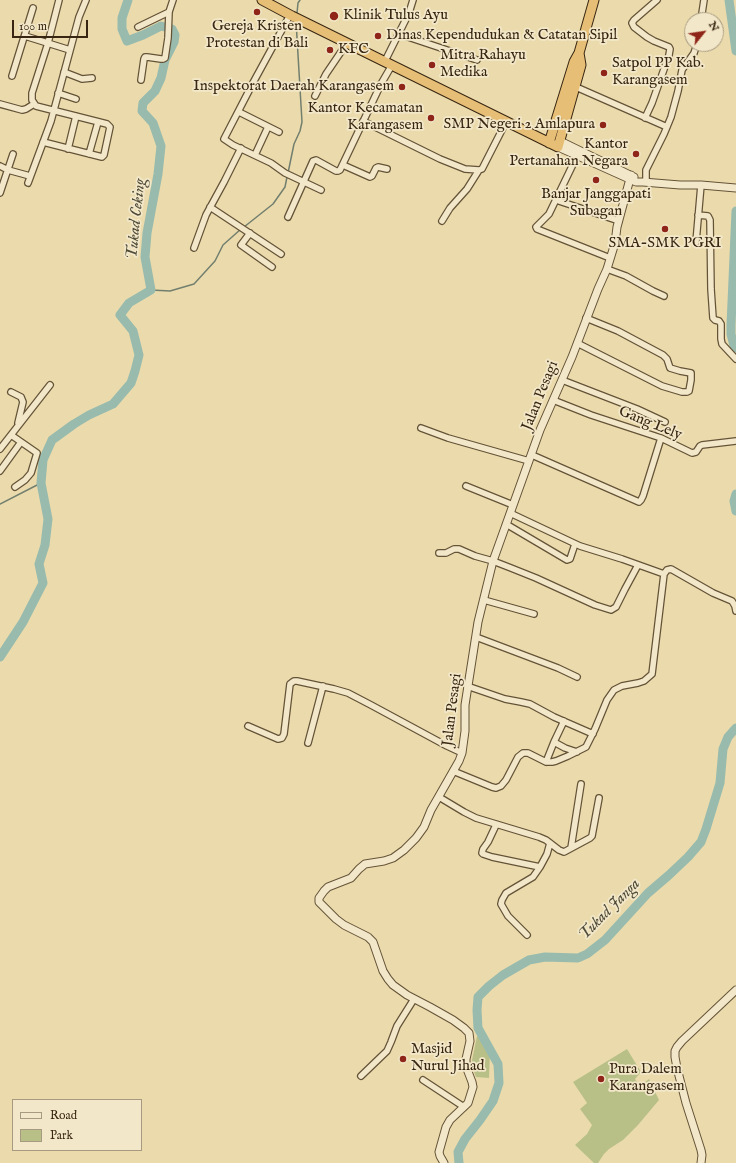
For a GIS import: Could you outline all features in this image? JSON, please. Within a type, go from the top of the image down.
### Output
[{"type":"highway","points":[[262,0],[387,57],[421,77],[506,122],[555,143]]},
{"type":"highway","points":[[273,0],[292,14]]},
{"type":"highway","points":[[555,143],[574,62],[580,53],[594,0]]},
{"type":"highway","points":[[305,19],[347,43],[392,65],[421,77],[555,143]]},
{"type":"highway","points":[[555,143],[576,87],[581,65],[580,53]]},
{"type":"street","points":[[43,142],[100,157],[104,154],[110,127],[107,124],[36,106],[32,100],[32,93],[48,43],[59,0]]},
{"type":"street","points":[[28,182],[51,121],[79,17],[86,0]]},
{"type":"street","points":[[141,80],[144,59],[147,57],[163,59],[166,55],[169,12],[173,0]]},
{"type":"street","points":[[387,57],[409,13],[412,0]]},
{"type":"street","points":[[645,118],[652,103],[670,49],[669,47],[651,39],[634,27],[632,23],[657,0]]},
{"type":"street","points":[[702,12],[704,0]]},
{"type":"street","points":[[12,76],[33,8]]},
{"type":"street","points":[[138,27],[169,12]]},
{"type":"street","points":[[292,14],[254,81],[224,139],[271,163],[285,173],[321,190]]},
{"type":"street","points":[[399,34],[477,60]]},
{"type":"street","points":[[25,36],[70,50]]},
{"type":"street","points":[[315,96],[326,74],[347,43]]},
{"type":"street","points":[[645,182],[646,170],[668,127],[674,108],[682,70],[694,52]]},
{"type":"street","points":[[288,217],[314,160],[339,171],[392,65]]},
{"type":"street","points":[[64,72],[82,79],[92,78]]},
{"type":"street","points":[[576,87],[668,127]]},
{"type":"street","points":[[58,92],[76,99]]},
{"type":"street","points":[[0,104],[22,110],[34,104]]},
{"type":"street","points":[[238,112],[279,132]]},
{"type":"street","points":[[68,149],[76,116]]},
{"type":"street","points":[[363,121],[446,161],[465,169],[479,170]]},
{"type":"street","points":[[90,154],[98,122]]},
{"type":"street","points":[[442,221],[450,208],[467,189],[479,170],[482,168],[506,122]]},
{"type":"street","points":[[255,155],[268,127]]},
{"type":"street","points":[[555,143],[577,156],[631,178],[645,182],[736,188]]},
{"type":"street","points":[[555,143],[631,178]]},
{"type":"street","points":[[194,248],[210,207],[240,148]]},
{"type":"street","points":[[0,194],[13,154]]},
{"type":"street","points":[[577,156],[549,214],[536,227],[546,234],[610,258]]},
{"type":"street","points":[[343,165],[370,177],[378,167],[387,169]]},
{"type":"street","points":[[0,166],[8,170],[30,176]]},
{"type":"street","name":"Jalan Pesagi","points":[[444,1163],[439,1152],[446,1127],[450,1120],[468,1103],[473,1087],[466,1064],[470,1042],[469,1033],[447,1017],[401,992],[393,986],[383,971],[373,942],[368,937],[344,925],[336,919],[322,905],[319,898],[328,887],[351,878],[365,864],[389,860],[404,850],[420,833],[431,810],[459,761],[466,731],[465,705],[480,611],[493,561],[540,430],[607,269],[631,178]]},
{"type":"street","points":[[696,242],[698,215],[705,185]]},
{"type":"street","points":[[556,200],[619,221]]},
{"type":"street","points":[[210,207],[281,254]]},
{"type":"street","points":[[698,215],[708,216],[710,220],[713,318],[721,324],[722,344],[736,359]]},
{"type":"street","points":[[250,233],[242,245],[272,267]]},
{"type":"street","points":[[607,269],[626,276],[664,296]]},
{"type":"street","points":[[577,343],[662,386],[682,392],[689,391],[691,373],[670,368],[667,359],[663,355],[618,331],[586,318]]},
{"type":"street","points":[[562,380],[637,408],[665,422]]},
{"type":"street","points":[[0,449],[50,385]]},
{"type":"street","points":[[11,392],[21,397],[23,402],[18,426]]},
{"type":"street","name":"Gang Lely","points":[[553,400],[661,438],[692,453],[696,452],[702,445],[736,441]]},
{"type":"street","points":[[421,428],[448,438],[531,458],[639,502],[643,496],[661,438]]},
{"type":"street","points":[[11,435],[37,453],[31,472],[25,480],[15,487]]},
{"type":"street","points":[[0,471],[21,442]]},
{"type":"street","points":[[466,486],[513,505]]},
{"type":"street","points":[[510,513],[575,544],[664,574]]},
{"type":"street","points":[[506,524],[567,560],[570,559],[575,544]]},
{"type":"street","points":[[439,553],[446,553],[456,548],[536,578],[595,606],[611,610],[616,608],[638,565]]},
{"type":"street","points":[[453,771],[492,788],[496,788],[501,786],[506,780],[518,757],[523,753],[528,753],[546,762],[556,762],[586,747],[607,700],[614,690],[622,686],[644,681],[652,674],[664,574],[667,570],[671,569],[712,593],[732,601],[736,611]]},
{"type":"street","points":[[484,600],[534,614]]},
{"type":"street","points":[[476,637],[578,677]]},
{"type":"street","points":[[248,726],[278,739],[282,738],[284,734],[290,684],[297,681],[323,686],[354,696],[462,753]]},
{"type":"street","points":[[308,743],[323,686]]},
{"type":"street","points":[[468,686],[505,700],[524,702],[593,734]]},
{"type":"street","points":[[546,762],[564,721]]},
{"type":"street","points":[[554,742],[577,752]]},
{"type":"street","points":[[571,848],[581,784]]},
{"type":"street","points":[[439,797],[476,818],[539,837],[562,851],[567,851],[592,836],[599,798]]},
{"type":"street","points":[[496,825],[483,849],[483,854],[540,867]]},
{"type":"street","points":[[527,935],[508,916],[502,904],[503,896],[533,877],[547,854],[550,844]]},
{"type":"street","points":[[701,1163],[702,1155],[679,1075],[675,1051],[682,1042],[736,990]]},
{"type":"street","points":[[361,1076],[387,1051],[397,1026],[414,999]]},
{"type":"street","points":[[423,1080],[464,1107]]},
{"type":"green space","points":[[477,1036],[484,1041],[490,1052],[489,1078],[476,1077],[473,1069],[472,1060]]},
{"type":"green space","points":[[627,1049],[641,1072],[635,1079],[640,1086],[649,1079],[659,1100],[623,1140],[609,1149],[598,1163],[594,1163],[575,1145],[587,1134],[592,1125],[580,1109],[587,1103],[573,1082]]},
{"type":"waterway","name":"Tukad Ceking","points":[[0,657],[23,622],[43,583],[39,564],[45,545],[48,519],[41,483],[43,460],[52,440],[89,415],[113,404],[131,383],[139,355],[133,331],[120,315],[129,303],[151,290],[145,257],[147,233],[158,174],[161,146],[153,123],[142,111],[143,103],[155,91],[161,78],[165,60],[174,42],[175,35],[172,29],[161,26],[127,41],[122,29],[122,18],[128,0]]},
{"type":"waterway","points":[[297,13],[298,3],[300,0]]},
{"type":"waterway","name":"Tukad Janga","points":[[729,0],[736,51]]},
{"type":"waterway","points":[[288,173],[294,144],[302,122],[296,21]]},
{"type":"waterway","points":[[244,227],[273,204],[285,187],[287,177]]},
{"type":"waterway","name":"Tukad Janga","points":[[736,211],[731,325],[731,334],[734,346],[736,348]]},
{"type":"waterway","points":[[151,290],[170,291],[194,284],[215,261],[223,245],[241,229]]},
{"type":"waterway","points":[[0,504],[41,483]]},
{"type":"waterway","name":"Tukad Janga","points":[[736,494],[734,501],[736,511]]},
{"type":"waterway","name":"Tukad Janga","points":[[459,1163],[458,1152],[465,1139],[493,1101],[499,1083],[498,1064],[478,1028],[478,997],[503,975],[529,960],[545,957],[578,958],[587,954],[605,940],[648,893],[688,857],[701,842],[706,829],[720,783],[723,749],[728,737],[736,728]]},
{"type":"place","name":"Gereja Kristen Protestan di Bali","points":[[257,12]]},
{"type":"place","name":"Klinik Tulus Ayu","points":[[334,16]]},
{"type":"place","name":"Dinas Kependudukan & Catatan Sipil","points":[[378,36]]},
{"type":"place","name":"KFC","points":[[330,50]]},
{"type":"place","name":"Mitra Rahayu Medika","points":[[432,65]]},
{"type":"place","name":"Satpol PP Kab. Karangasem","points":[[604,73]]},
{"type":"place","name":"Inspektorat Daerah Karangasem","points":[[402,87]]},
{"type":"place","name":"Kantor Kecamatan Karangasem","points":[[431,118]]},
{"type":"place","name":"SMP Negeri 2 Amlapura","points":[[603,125]]},
{"type":"place","name":"Kantor Pertanahan Negara","points":[[636,154]]},
{"type":"place","name":"Banjar Janggapati Subagan","points":[[596,180]]},
{"type":"place","name":"SMA-SMK PGRI","points":[[665,229]]},
{"type":"place","name":"Masjid Nurul Jihad","points":[[403,1059]]},
{"type":"place","name":"Pura Dalem Karangasem","points":[[601,1079]]}]
